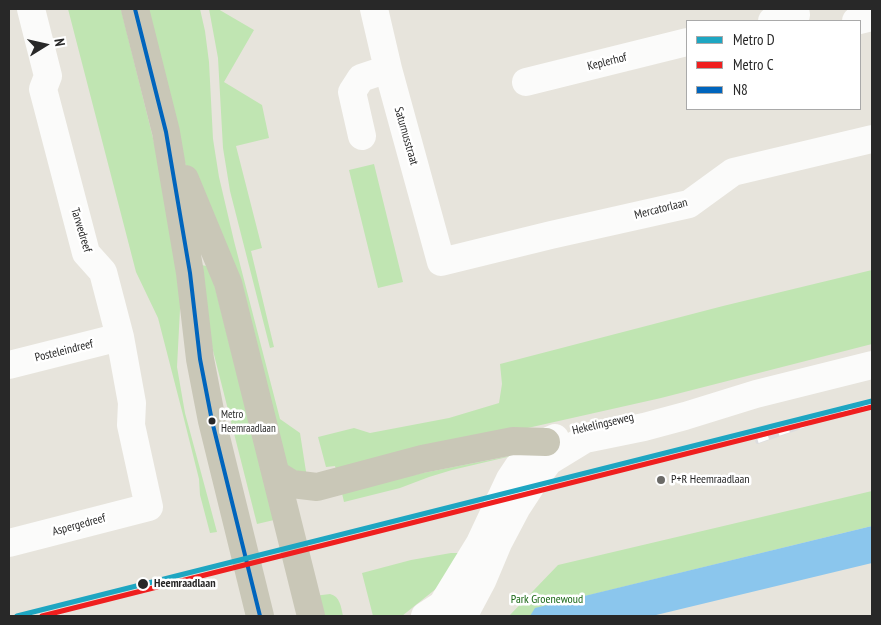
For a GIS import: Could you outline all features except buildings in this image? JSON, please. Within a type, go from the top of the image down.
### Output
[{"type":"main road","points":[[135,9],[166,132],[190,273],[200,359],[212,421],[260,616]]},
{"type":"main road","points":[[166,132],[228,283],[311,616]]},
{"type":"main road","points":[[276,474],[292,484],[317,487],[422,459],[513,441],[546,442]]},
{"type":"street","name":"Tarwedreef","points":[[31,9],[48,76],[44,90],[86,253],[103,272],[120,337],[132,403],[130,425],[149,507]]},
{"type":"street","name":"Saturnusstraat","points":[[374,9],[388,69],[441,262]]},
{"type":"street","name":"Keplerhof","points":[[526,82],[686,42]]},
{"type":"street","points":[[362,136],[352,92],[361,78],[388,69]]},
{"type":"street","name":"Mercatorlaan","points":[[441,262],[689,204],[733,172],[872,139]]},
{"type":"street","name":"Posteleindreef","points":[[9,365],[120,337]]},
{"type":"street","name":"Hekelingseweg","points":[[425,616],[442,605],[480,543],[510,479],[518,467],[546,442],[573,430],[756,394],[872,365]]},
{"type":"street","name":"Hekelingseweg","points":[[462,616],[478,589],[498,543],[517,507],[549,461],[585,439],[644,427],[756,394]]},
{"type":"street","name":"Aspergedreef","points":[[9,543],[149,507]]},
{"type":"green space","points":[[68,9],[121,9],[180,247],[182,271],[177,367],[185,413],[217,532],[210,533],[200,495],[199,479],[158,318],[136,272]]},
{"type":"green space","points":[[146,9],[200,9],[209,62],[213,139],[219,177],[280,419],[300,433],[307,478],[284,464],[192,190]]},
{"type":"green space","points":[[209,9],[218,9],[254,30],[224,82],[262,105],[269,138],[236,146],[262,248],[251,251],[274,347],[270,348],[230,191],[223,148],[218,58]]},
{"type":"green space","points":[[374,164],[403,282],[378,288],[349,170]]},
{"type":"green space","points":[[202,265],[206,266],[212,275],[274,520],[257,524],[206,323]]},
{"type":"green space","points":[[872,270],[872,344],[661,398],[452,445],[337,474],[335,466],[326,467],[318,437],[354,428],[370,433],[449,418],[499,403],[502,384],[500,364],[723,306]]},
{"type":"green space","points":[[520,454],[452,470],[400,488],[344,502],[341,489]]},
{"type":"green space","name":"Park Groenewoud","points":[[872,491],[872,526],[565,601],[567,616],[509,616],[558,565]]},
{"type":"green space","points":[[451,553],[463,553],[437,588],[402,616],[373,616],[362,573],[411,560]]},
{"type":"green space","points":[[330,594],[338,599],[343,616],[319,616],[314,596]]},
{"type":"water","points":[[872,526],[872,563],[652,616],[530,616],[535,608]]},
{"type":"railway","points":[[758,441],[872,402]]},
{"type":"metro line","name":"D","points":[[17,616],[872,401]]},
{"type":"metro line","name":"C","points":[[42,616],[872,407]]},
{"type":"transit line","name":"N8","points":[[135,9],[166,132],[190,273],[200,359],[212,421],[260,616]]},
{"type":"place","name":"Metro Heemraadlaan","points":[[212,421]]},
{"type":"place","name":"P+R Heemraadlaan","points":[[661,480]]},
{"type":"place","name":"Heemraadlaan","points":[[143,584]]}]
